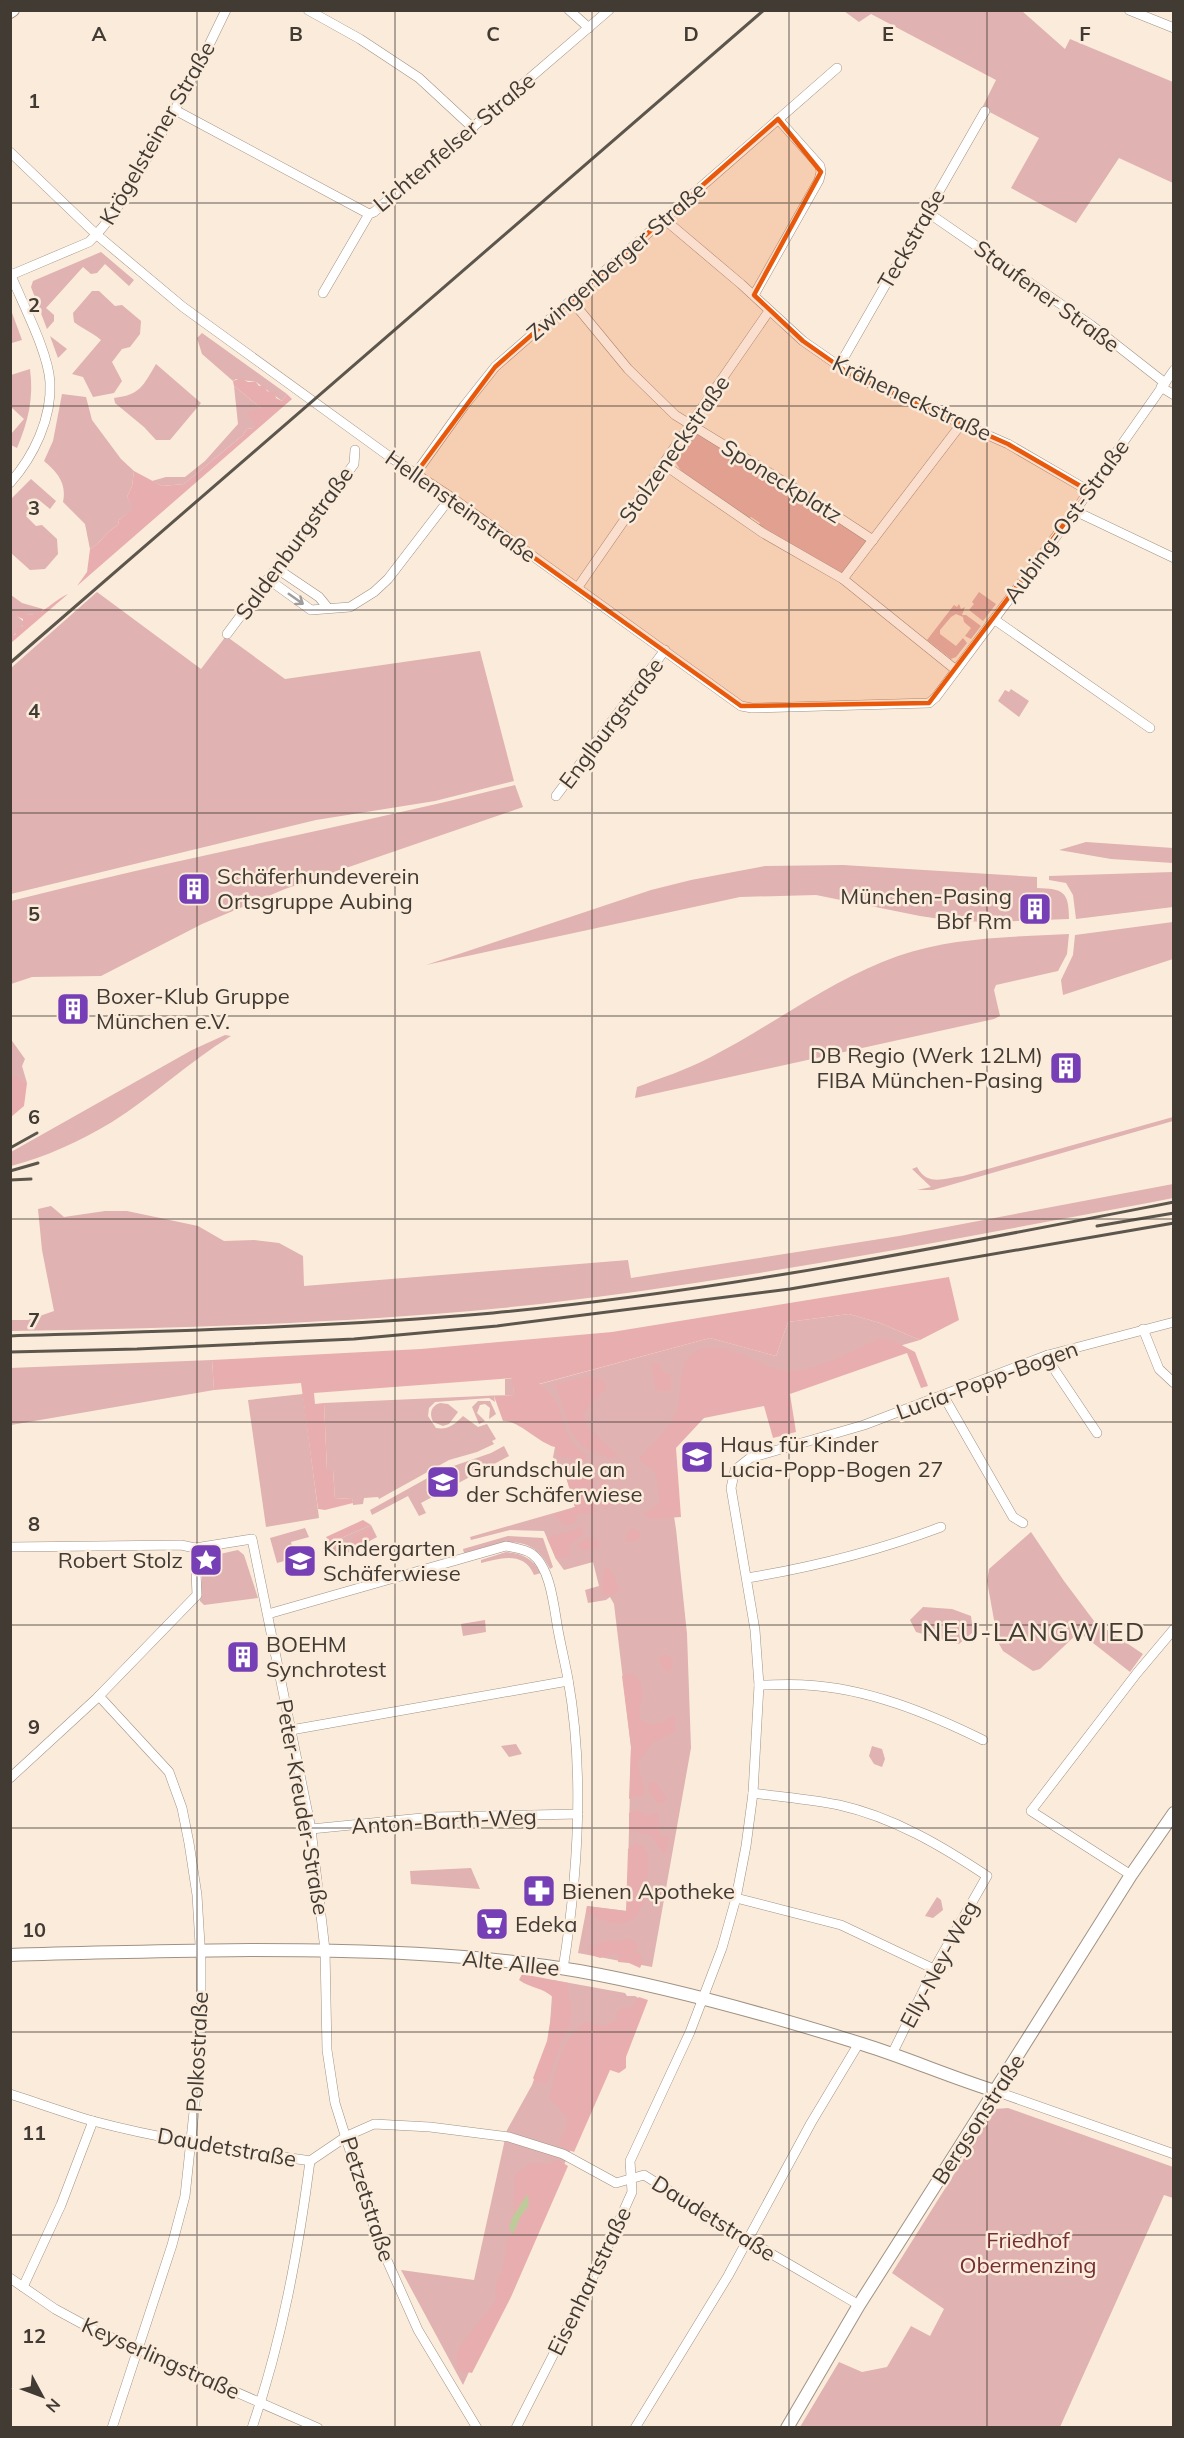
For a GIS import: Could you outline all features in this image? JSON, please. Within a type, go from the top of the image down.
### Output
[{"type":"street","name":"Krögelsteiner Straße","points":[[11,274],[89,242],[97,235],[128,192],[175,110],[226,10]]},
{"type":"street","points":[[308,10],[360,39],[419,78],[473,128]]},
{"type":"street","points":[[569,10],[589,28]]},
{"type":"street","name":"Lichtenfelser Straße","points":[[323,292],[369,214],[473,128],[609,10]]},
{"type":"street","points":[[1129,10],[1173,28]]},
{"type":"street","name":"Zwingenberger Straße","points":[[416,473],[495,367],[837,68]]},
{"type":"street","points":[[175,110],[369,214]]},
{"type":"street","name":"Teckstraße","points":[[839,366],[985,111]]},
{"type":"street","points":[[754,295],[819,180],[821,172],[820,166],[778,119]]},
{"type":"street","name":"Hellensteinstraße","points":[[10,152],[97,235],[183,307],[390,457],[578,587],[741,706],[752,708],[929,702],[936,697],[956,670]]},
{"type":"street","name":"Staufener Straße","points":[[927,212],[1091,325],[1173,395]]},
{"type":"street","name":"Kräheneckstraße","points":[[664,219],[754,295],[803,341],[839,366],[867,382],[962,423],[1042,462],[1089,491]]},
{"type":"street","points":[[10,483],[22,470],[37,443],[48,407],[50,380],[40,346],[11,274]]},
{"type":"street","name":"Sponeckplatz","points":[[572,301],[628,369],[675,415],[873,540]]},
{"type":"street","name":"Stolzeneckstraße","points":[[578,587],[769,311]]},
{"type":"street","name":"Aubing-Ost-Straße","points":[[956,670],[1075,511],[1173,370]]},
{"type":"street","points":[[843,579],[962,423]]},
{"type":"street","name":"Saldenburgstraße","points":[[227,634],[354,464],[356,450]]},
{"type":"street","points":[[663,464],[763,533],[843,579],[956,670]]},
{"type":"street","points":[[268,579],[311,610],[350,607],[374,592],[402,562],[451,497]]},
{"type":"street","points":[[1075,511],[1173,558]]},
{"type":"street","points":[[276,568],[319,597],[328,608]]},
{"type":"street","points":[[995,620],[1150,728]]},
{"type":"street","name":"Englburgstraße","points":[[556,796],[665,650]]},
{"type":"street","name":"Lucia-Popp-Bogen","points":[[703,1999],[722,1948],[736,1898],[753,1793],[759,1685],[755,1630],[731,1488],[735,1470],[750,1458],[864,1425],[1048,1355],[1173,1323]]},
{"type":"street","points":[[1143,1329],[1159,1369],[1173,1383]]},
{"type":"street","points":[[1048,1355],[1052,1366],[1096,1433]]},
{"type":"street","points":[[943,1395],[1013,1517],[1023,1523]]},
{"type":"street","points":[[747,1578],[809,1568],[891,1546],[941,1527]]},
{"type":"street","name":"Peter-Kreuder-Straße","points":[[195,1548],[252,1539],[311,1829],[325,1950]]},
{"type":"street","points":[[10,1547],[181,1545],[195,1548],[197,1595],[99,1696],[10,1778]]},
{"type":"street","points":[[268,1614],[506,1546],[532,1554],[546,1573],[568,1680],[576,1753],[578,1814],[563,1969]]},
{"type":"street","points":[[1131,1875],[1031,1811],[1173,1629]]},
{"type":"street","points":[[291,1730],[568,1680]]},
{"type":"street","points":[[759,1685],[807,1685],[848,1690],[890,1701],[940,1719],[983,1740]]},
{"type":"street","name":"Polkostraße","points":[[99,1696],[169,1772],[182,1808],[191,1853],[197,1895],[200,1950],[201,2046],[185,2196],[172,2245],[112,2427]]},
{"type":"street","name":"Elly-Ney-Weg","points":[[753,1793],[839,1805],[866,1813],[915,1833],[987,1876],[934,1969],[892,2054]]},
{"type":"street","name":"Bergsonstraße","points":[[787,2427],[859,2306],[994,2091],[1173,1813]]},
{"type":"street","name":"Anton-Barth-Weg","points":[[311,1829],[433,1817],[578,1814]]},
{"type":"street","points":[[736,1898],[841,1925],[934,1969]]},
{"type":"street","name":"Alte Allee","points":[[10,1955],[126,1950],[405,1952],[563,1969],[703,1999],[859,2043],[994,2091]]},
{"type":"street","name":"Petzetstraße","points":[[325,1950],[327,2050],[335,2103],[378,2240],[418,2330],[477,2427]]},
{"type":"street","name":"Eisenhartstraße","points":[[516,2427],[607,2247],[632,2192],[630,2161],[703,1999]]},
{"type":"street","points":[[635,2427],[728,2276],[746,2239],[811,2123],[859,2043]]},
{"type":"street","points":[[994,2091],[1173,2154]]},
{"type":"street","name":"Daudetstraße","points":[[10,2094],[93,2121],[192,2142],[310,2161],[347,2136],[374,2124],[430,2127],[509,2137],[563,2154],[616,2183],[644,2175],[859,2306]]},
{"type":"street","points":[[23,2287],[61,2205],[93,2121]]},
{"type":"street","points":[[252,2427],[261,2401],[292,2280],[310,2161]]},
{"type":"street","name":"Keyserlingstraße","points":[[10,2278],[55,2309],[138,2351],[318,2427]]},
{"type":"highlighted area","points":[[778,119],[821,172],[754,295],[803,341],[850,374],[1008,444],[1089,491],[929,703],[741,706],[416,473],[495,367]]},
{"type":"green space","points":[[844,11],[1022,11],[1065,49],[1070,39],[1173,82],[1173,183],[1119,158],[1076,223],[1011,188],[1039,138],[982,108],[996,80],[871,14],[859,22]]},
{"type":"green space","points":[[101,252],[134,280],[129,286],[105,264],[97,273],[91,274],[83,267],[46,308],[54,315],[54,321],[47,329],[31,287],[33,281]]},
{"type":"green space","points":[[92,291],[99,291],[115,306],[122,305],[141,321],[140,334],[130,347],[122,349],[112,362],[122,381],[114,393],[93,397],[83,377],[72,374],[101,340],[74,322],[73,313]]},
{"type":"green space","points":[[11,310],[22,340],[12,343],[11,341]]},
{"type":"green space","points":[[202,333],[287,394],[282,401],[256,382],[236,379],[233,381],[202,354],[197,338]]},
{"type":"green space","points":[[50,336],[67,349],[58,358]]},
{"type":"green space","points":[[156,364],[201,403],[170,440],[156,440],[115,403],[114,398],[130,395],[140,388]]},
{"type":"green space","points":[[30,369],[29,410],[17,448],[11,445],[11,434],[24,419],[11,407],[11,375]]},
{"type":"green space","points":[[234,386],[261,408],[253,428],[247,429],[243,435],[184,484],[162,486],[152,481],[166,477],[185,477],[205,461],[238,424]]},
{"type":"green space","points":[[62,394],[86,397],[92,420],[121,459],[134,471],[132,486],[127,497],[135,508],[119,520],[118,525],[90,549],[85,524],[63,502],[64,489],[60,479],[44,461],[53,441]]},
{"type":"green space","points":[[696,431],[869,542],[843,575],[758,526],[760,523],[719,501],[688,478],[675,461]]},
{"type":"green space","points":[[31,479],[56,501],[50,509],[39,500],[34,500],[28,506],[30,512],[26,516],[36,526],[42,525],[57,539],[58,554],[45,569],[30,570],[11,553],[10,500]]},
{"type":"green space","points":[[97,592],[201,669],[226,636],[285,679],[480,651],[514,781],[435,801],[316,820],[11,894],[11,668]]},
{"type":"green space","points":[[979,592],[996,604],[983,621],[969,610]]},
{"type":"green space","points":[[11,595],[22,603],[43,609],[39,614],[16,615],[25,623],[13,636],[11,634]]},
{"type":"green space","points":[[959,604],[961,609],[965,607],[962,615],[966,615],[981,626],[971,639],[965,636],[971,628],[964,622],[963,617],[956,614],[951,617],[940,630],[940,634],[956,646],[963,638],[967,643],[956,657],[951,659],[927,640],[954,605],[957,607]]},
{"type":"green space","points":[[1011,689],[1029,701],[1019,717],[998,701],[1005,690],[1009,692]]},
{"type":"green space","points":[[515,785],[523,807],[285,889],[202,924],[101,976],[32,977],[11,984],[11,901]]},
{"type":"green space","points":[[1086,842],[1173,848],[1173,863],[1111,859],[1059,850]]},
{"type":"green space","points":[[843,865],[1037,877],[1037,888],[1053,889],[1063,893],[1068,902],[1069,919],[954,921],[816,895],[740,897],[426,965],[651,890],[691,880],[765,866]]},
{"type":"green space","points":[[1173,872],[1173,907],[1076,919],[1073,895],[1066,883],[1049,880],[1049,876]]},
{"type":"green space","points":[[1173,922],[1173,959],[1063,995],[1061,980],[1073,955],[1075,935]]},
{"type":"green space","points":[[1069,934],[1067,954],[1058,971],[996,985],[994,990],[1000,1016],[994,1019],[635,1098],[637,1087],[709,1058],[825,990],[898,956],[961,941]]},
{"type":"green space","points":[[225,1035],[231,1036],[112,1122],[63,1148],[11,1166],[11,1152],[192,1050]]},
{"type":"green space","points":[[10,1038],[25,1059],[22,1066],[27,1083],[11,1076]]},
{"type":"green space","points":[[1173,1117],[1173,1121],[933,1190],[917,1190],[931,1187],[912,1169],[917,1167],[921,1173],[931,1179],[963,1176]]},
{"type":"green space","points":[[1173,1184],[1173,1198],[1153,1202],[747,1275],[584,1298],[502,1308],[318,1322],[11,1331],[11,1320],[28,1320],[54,1311],[42,1250],[38,1209],[51,1206],[64,1217],[105,1211],[127,1211],[198,1226],[224,1241],[254,1240],[279,1243],[303,1256],[304,1286],[628,1260],[631,1278],[899,1236]]},
{"type":"green space","points":[[849,1314],[880,1323],[920,1340],[684,1408],[663,1446],[676,1529],[687,1634],[691,1748],[652,1967],[578,1953],[587,1906],[627,1911],[631,1747],[614,1604],[610,1597],[606,1600],[588,1603],[585,1590],[599,1586],[593,1562],[564,1570],[556,1559],[544,1531],[510,1530],[471,1540],[470,1537],[575,1507],[566,1477],[563,1477],[553,1457],[555,1447],[529,1387],[710,1338],[776,1356],[788,1322]]},
{"type":"green space","points":[[212,1360],[214,1390],[11,1425],[10,1368]]},
{"type":"green space","points":[[513,1378],[514,1395],[494,1396],[495,1402],[489,1398],[435,1402],[429,1408],[428,1416],[436,1428],[448,1427],[463,1416],[478,1427],[487,1424],[496,1439],[492,1441],[494,1444],[477,1452],[449,1460],[379,1499],[378,1497],[364,1498],[363,1504],[353,1505],[352,1498],[335,1499],[333,1470],[327,1470],[324,1403],[505,1395],[505,1379]]},
{"type":"green space","points":[[303,1394],[319,1518],[266,1527],[248,1400]]},
{"type":"green space","points":[[478,1401],[490,1401],[496,1414],[489,1419],[490,1408],[485,1404],[480,1405],[477,1413],[485,1421],[479,1424],[472,1407]]},
{"type":"green space","points":[[440,1403],[448,1404],[458,1412],[449,1424],[443,1426],[433,1422],[431,1416],[433,1408]]},
{"type":"green space","points":[[504,1446],[509,1456],[421,1503],[426,1513],[419,1516],[408,1496],[372,1515],[370,1510],[442,1470],[491,1453]]},
{"type":"green space","points":[[371,1525],[377,1537],[338,1558],[330,1543]]},
{"type":"green space","points":[[305,1528],[309,1537],[291,1542],[295,1558],[277,1563],[270,1538]]},
{"type":"green space","points":[[1031,1532],[1094,1621],[1143,1654],[1130,1672],[1079,1632],[1040,1669],[1033,1671],[1003,1651],[998,1642],[987,1581],[989,1569]]},
{"type":"green space","points":[[508,1536],[543,1538],[553,1567],[550,1569],[542,1556],[533,1548],[523,1544],[501,1544],[464,1553],[463,1549]]},
{"type":"green space","points":[[238,1550],[244,1555],[258,1598],[204,1605],[200,1601],[203,1564],[206,1557]]},
{"type":"green space","points":[[506,1552],[526,1557],[541,1573],[534,1575],[530,1567],[518,1559],[504,1558],[481,1563],[481,1560]]},
{"type":"green space","points":[[923,1607],[952,1609],[971,1616],[973,1632],[959,1644],[916,1632],[910,1620]]},
{"type":"green space","points":[[485,1620],[486,1632],[463,1636],[461,1624]]},
{"type":"green space","points":[[516,1744],[522,1754],[509,1757],[501,1746]]},
{"type":"green space","points":[[872,1746],[882,1749],[885,1759],[882,1767],[874,1764],[869,1756]]},
{"type":"green space","points":[[471,1868],[480,1889],[411,1884],[410,1871]]},
{"type":"green space","points":[[937,1897],[941,1900],[943,1910],[933,1918],[925,1916]]},
{"type":"green space","points":[[553,1980],[625,1993],[627,1996],[640,1999],[463,2385],[401,2270],[474,2280],[507,2130],[532,2085],[549,2039]]},
{"type":"green space","name":"Friedhof Obermenzing","points":[[1008,2108],[1173,2167],[1173,2198],[1164,2195],[1060,2427],[800,2427],[839,2362],[862,2372],[887,2367],[911,2326],[930,2336],[944,2309],[892,2273],[995,2109]]},
{"type":"shaded area","points":[[241,378],[248,382],[256,382],[259,386],[264,385],[267,391],[275,393],[276,398],[282,401],[287,394],[292,399],[77,586],[87,572],[90,549],[134,508],[127,497],[132,486],[134,471],[162,486],[184,484],[243,435],[247,429],[253,428],[254,422],[246,413],[261,408],[234,386],[233,381]]},
{"type":"shaded area","points":[[68,594],[11,643],[11,634],[15,635],[17,628],[23,626],[23,619],[16,616],[17,613],[39,612]]},
{"type":"shaded area","points":[[12,1075],[27,1083],[24,1106],[11,1117]]},
{"type":"shaded area","points":[[949,1277],[959,1320],[920,1340],[880,1323],[849,1314],[788,1322],[776,1356],[710,1338],[539,1384],[556,1402],[572,1442],[587,1456],[585,1461],[558,1456],[555,1447],[522,1427],[503,1421],[494,1396],[514,1395],[512,1378],[314,1393],[315,1404],[324,1403],[327,1470],[333,1470],[335,1499],[352,1498],[353,1503],[325,1510],[318,1509],[301,1383],[214,1390],[212,1360],[421,1349],[612,1332]]},
{"type":"shaded area","points":[[879,1338],[894,1341],[915,1352],[928,1386],[921,1388],[907,1353],[790,1394],[796,1432],[773,1438],[764,1406],[704,1418],[676,1448],[681,1517],[652,1519],[643,1515],[660,1502],[655,1472],[640,1461],[640,1457],[674,1417],[683,1368],[689,1357],[699,1350],[711,1347],[736,1352],[784,1371],[795,1371],[833,1360]]},
{"type":"shaded area","points":[[651,1363],[659,1363],[664,1373],[671,1375],[671,1391],[656,1391]]},
{"type":"shaded area","points":[[590,1376],[603,1380],[607,1388],[596,1397],[583,1415],[587,1427],[618,1456],[612,1459],[583,1447],[571,1431],[555,1383]]},
{"type":"shaded area","points":[[558,1465],[575,1468],[595,1479],[593,1493],[596,1512],[578,1514],[575,1522],[565,1525],[554,1514],[575,1507],[566,1477],[563,1477]]},
{"type":"shaded area","points":[[624,1465],[630,1467],[604,1483],[605,1497],[611,1504],[604,1510],[599,1493],[602,1478],[609,1468]]},
{"type":"shaded area","points":[[363,1520],[371,1525],[330,1543],[326,1537]]},
{"type":"shaded area","points":[[583,1527],[583,1534],[570,1544],[569,1557],[556,1559],[547,1538]]},
{"type":"shaded area","points":[[370,1528],[375,1537],[360,1545],[354,1545],[352,1537]]},
{"type":"shaded area","points":[[631,1528],[640,1532],[640,1538],[628,1543],[625,1538]]},
{"type":"shaded area","points":[[587,1538],[598,1541],[599,1547],[583,1551],[576,1545]]},
{"type":"shaded area","points":[[604,1567],[611,1570],[620,1590],[612,1595],[602,1595]]},
{"type":"shaded area","points":[[662,1654],[668,1655],[674,1661],[670,1672],[665,1671],[659,1660]]},
{"type":"shaded area","points":[[632,1673],[642,1688],[639,1719],[650,1725],[661,1723],[675,1715],[675,1732],[652,1743],[638,1763],[645,1794],[629,1799],[631,1747],[622,1676]]},
{"type":"shaded area","points":[[656,1782],[667,1797],[663,1803],[658,1804],[650,1792],[648,1784]]},
{"type":"shaded area","points":[[638,1810],[649,1817],[658,1813],[660,1834],[670,1838],[664,1856],[652,1836],[629,1830],[629,1813]]},
{"type":"shaded area","points":[[636,1843],[645,1847],[648,1863],[646,1889],[639,1912],[626,1923],[618,1924],[586,1913],[587,1906],[626,1911],[628,1849]]},
{"type":"shaded area","points":[[626,1938],[636,1942],[638,1946],[635,1951],[640,1954],[643,1961],[640,1968],[629,1963],[618,1962],[618,1956],[615,1953],[600,1958],[589,1954],[589,1950],[602,1942],[617,1942]]},
{"type":"shaded area","points":[[522,1974],[569,1983],[568,1994],[572,2009],[570,2025],[547,2083],[536,2083],[533,2078],[547,2041],[554,1998],[519,1980]]},
{"type":"shaded area","points":[[639,1997],[648,2000],[626,2057],[626,2068],[619,2073],[610,2070],[574,2152],[563,2148],[559,2142],[566,2129],[567,2117],[550,2098],[557,2066],[565,2046],[577,2029],[586,2022],[604,2026],[618,2019],[616,2013],[623,2007],[629,2009]]},
{"type":"shaded area","points":[[558,2160],[568,2166],[511,2297],[472,2373],[458,2370],[456,2355],[461,2344],[495,2302],[496,2282],[503,2268],[507,2239],[517,2227],[526,2195],[513,2216],[515,2175],[531,2163],[547,2164]]},
{"type":"shaded area","points":[[527,2195],[528,2205],[513,2234],[509,2228],[513,2216]]},
{"type":"railway","points":[[10,663],[764,10]]},
{"type":"railway","points":[[10,1148],[37,1133]]},
{"type":"railway","points":[[10,1171],[38,1163]]},
{"type":"railway","points":[[10,1180],[31,1179]]},
{"type":"railway","points":[[10,1336],[373,1322],[579,1304],[835,1266],[1174,1202]]},
{"type":"railway","points":[[1097,1226],[1174,1213]]},
{"type":"railway","points":[[10,1352],[354,1339],[497,1326],[790,1289],[1174,1223]]},
{"type":"place","name":"Schäferhundeverein Ortsgruppe Aubing","points":[[194,889]]},
{"type":"place","name":"München-Pasing Bbf Rm","points":[[1035,909]]},
{"type":"place","name":"Boxer-Klub Gruppe München e.V.","points":[[73,1009]]},
{"type":"place","name":"DB Regio (Werk 12LM) FIBA München-Pasing","points":[[1066,1068]]},
{"type":"place","name":"Haus für Kinder Lucia-Popp-Bogen 27","points":[[697,1457]]},
{"type":"place","name":"Grundschule an der Schäferwiese","points":[[443,1482]]},
{"type":"place","name":"Robert Stolz","points":[[206,1560]]},
{"type":"place","name":"Kindergarten Schäferwiese","points":[[300,1561]]},
{"type":"place","name":"BOEHM Synchrotest","points":[[243,1657]]},
{"type":"place","name":"Bienen Apotheke","points":[[539,1891]]},
{"type":"place","name":"Edeka","points":[[492,1924]]},
{"type":"district","name":"NEU-LANGWIED","points":[[1034,1632]]}]
